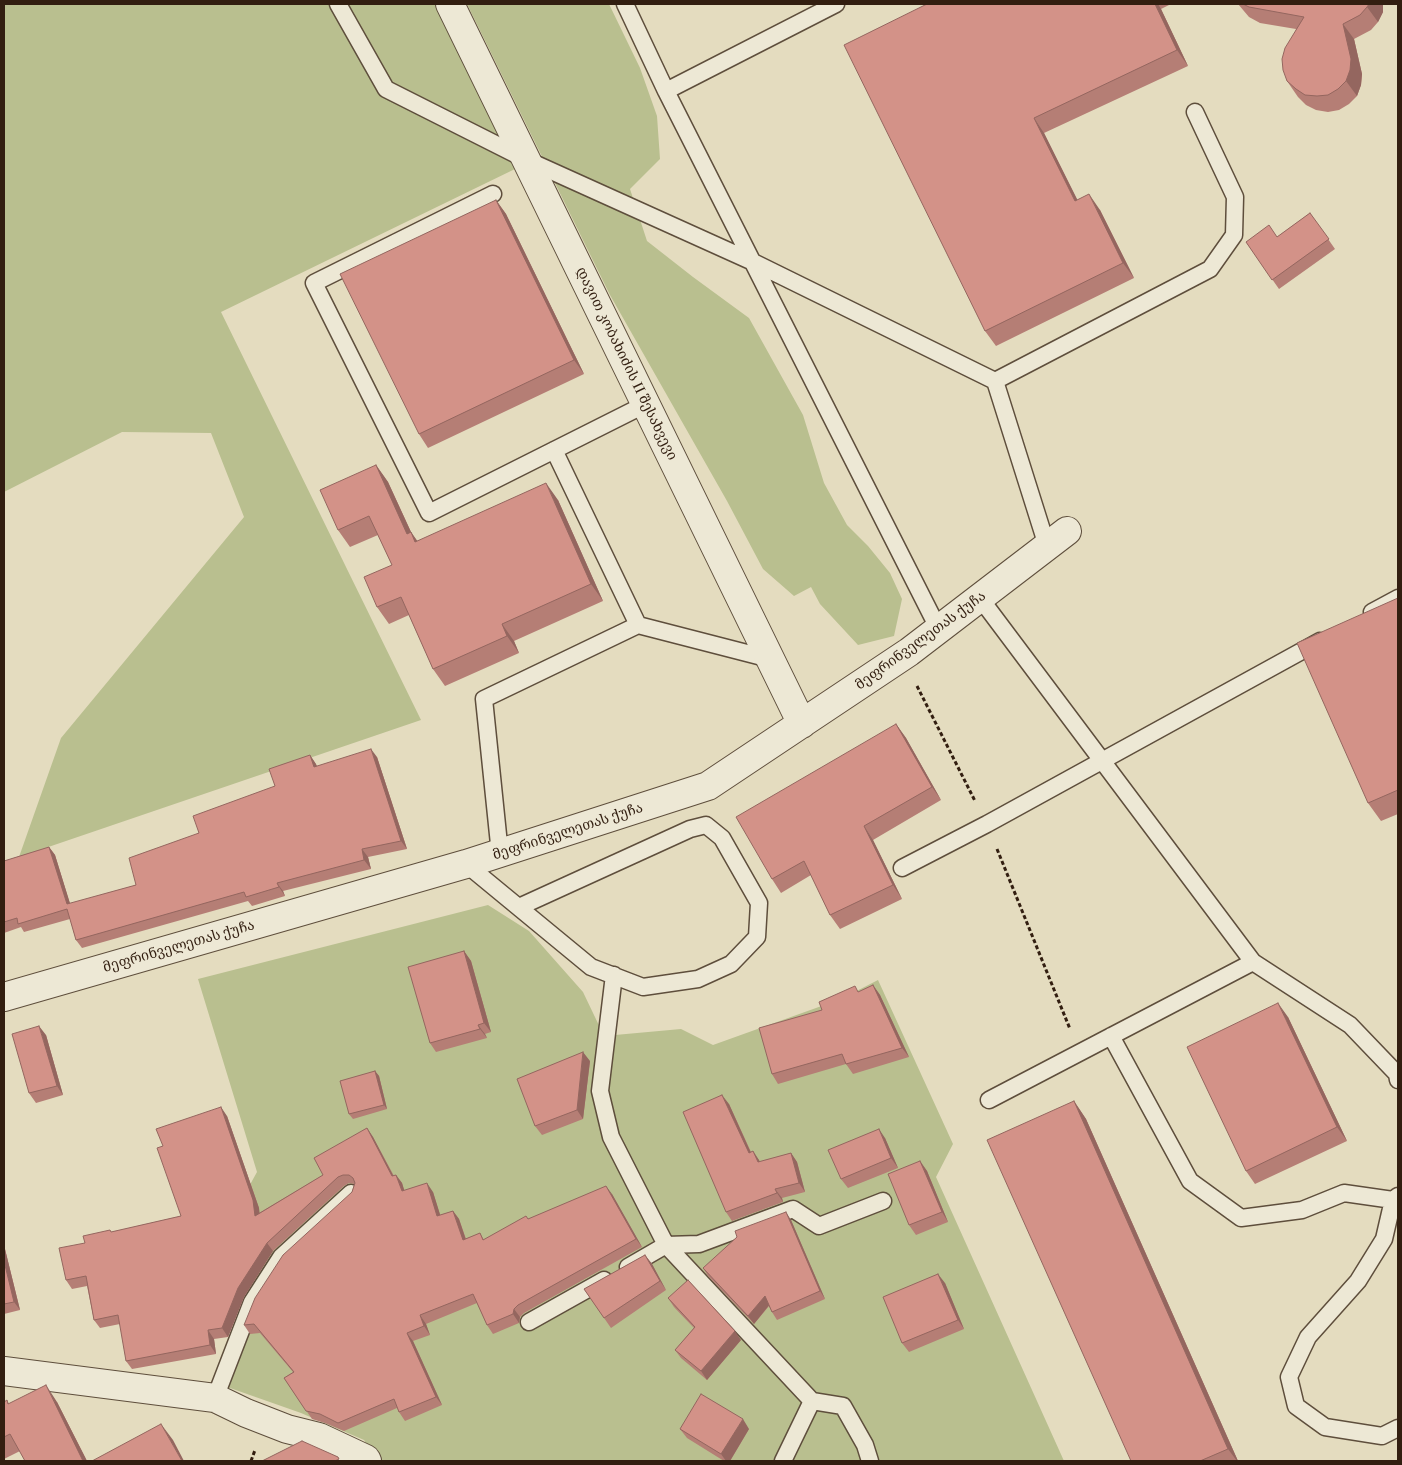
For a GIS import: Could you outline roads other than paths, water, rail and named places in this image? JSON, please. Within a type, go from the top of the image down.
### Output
[{"type":"street","name":"დავით კობახიძის II შესახვევი","points":[[450,4],[802,724]]},
{"type":"street","name":"მეფრინველეთას ქუჩა","points":[[4,997],[500,854],[708,786],[902,657],[1057,539]]},
{"type":"street","points":[[4,1371],[215,1398],[246,1413],[287,1429],[319,1437],[367,1461]]},
{"type":"lane","points":[[338,4],[386,89],[527,160],[753,262],[995,381],[1057,539]]},
{"type":"lane","points":[[625,4],[666,91],[939,630]]},
{"type":"lane","points":[[666,91],[836,4]]},
{"type":"lane","points":[[995,381],[1210,270],[1234,235],[1235,197],[1195,112]]},
{"type":"lane","points":[[493,194],[314,283],[429,513],[646,404]]},
{"type":"lane","points":[[554,450],[638,626]]},
{"type":"lane","points":[[980,598],[1253,962],[1350,1025],[1397,1074],[1398,1080]]},
{"type":"lane","points":[[1355,622],[1398,598]]},
{"type":"lane","points":[[500,854],[484,699],[638,626],[770,659]]},
{"type":"lane","points":[[902,868],[987,824],[1337,631]]},
{"type":"lane","points":[[466,864],[591,966],[642,987],[698,979],[731,964],[757,937],[759,903],[722,838],[706,825],[690,830],[519,907]]},
{"type":"lane","points":[[989,1100],[1253,962]]},
{"type":"lane","points":[[614,975],[600,1092],[611,1137],[666,1245],[812,1401],[844,1406],[865,1445],[870,1461]]},
{"type":"lane","points":[[1111,1036],[1190,1181],[1241,1218],[1302,1210],[1344,1193],[1396,1198],[1384,1239],[1358,1281],[1308,1337],[1289,1377],[1296,1406],[1325,1427],[1382,1436],[1398,1428]]},
{"type":"lane","points":[[215,1398],[252,1302],[280,1257],[351,1193]]},
{"type":"lane","points":[[529,1322],[666,1245],[699,1244],[793,1209],[819,1226],[883,1201]]},
{"type":"lane","points":[[783,1461],[812,1401]]}]
